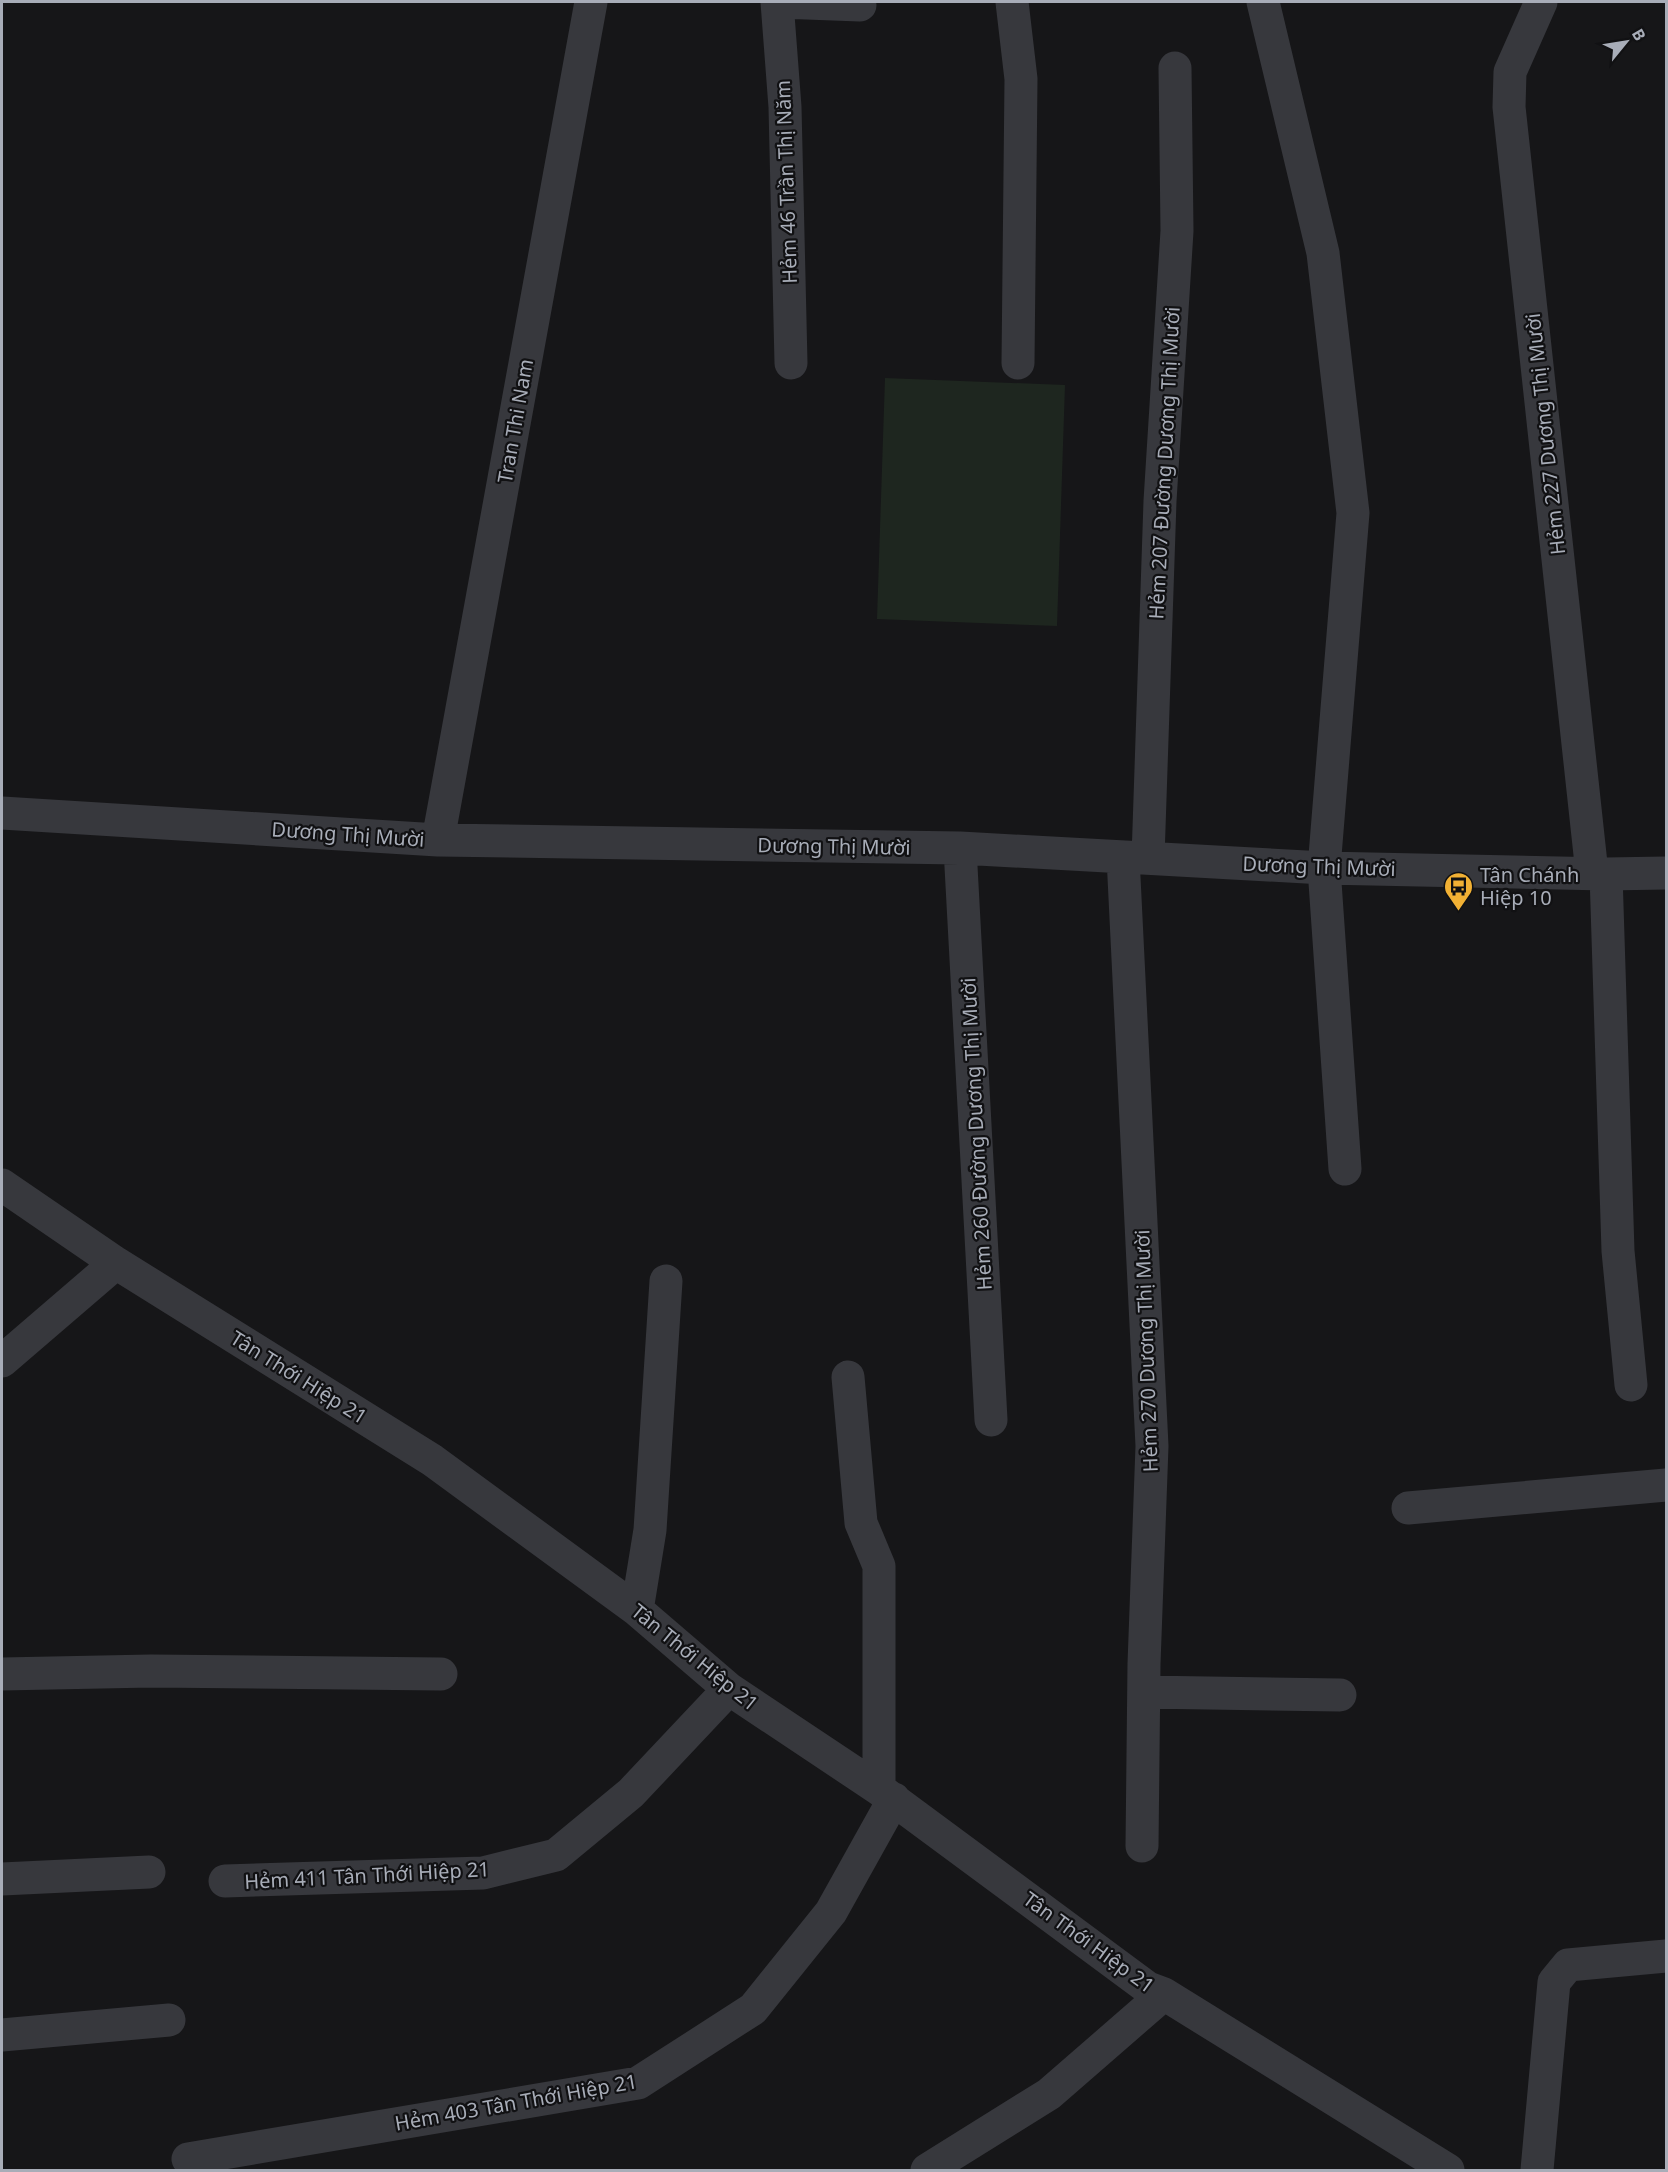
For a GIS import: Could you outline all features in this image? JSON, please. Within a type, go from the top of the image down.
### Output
[{"type":"street","name":"Tran Thi Nam","points":[[438,840],[591,2]]},
{"type":"street","name":"Hẻm 46 Trần Thị Năm","points":[[791,363],[785,106],[779,2],[860,5],[860,2]]},
{"type":"street","points":[[1012,2],[1021,79],[1018,363]]},
{"type":"street","points":[[1263,2],[1323,254],[1353,513],[1324,868],[1345,1169]]},
{"type":"street","name":"Hẻm 227 Dương Thị Mười","points":[[1540,2],[1510,72],[1509,107],[1599,873],[1618,1251],[1631,1385]]},
{"type":"street","name":"Hẻm 207 Đường Dương Thị Mười","points":[[1136,857],[1177,231],[1175,68]]},
{"type":"street","name":"Dương Thị Mười","points":[[2,813],[438,840],[960,848],[1324,868],[1666,873]]},
{"type":"street","name":"Hẻm 260 Đường Dương Thị Mười","points":[[960,848],[991,1420]]},
{"type":"street","name":"Hẻm 270 Dương Thị Mười","points":[[1136,857],[1152,1446],[1144,1692],[1142,1846]]},
{"type":"street","name":"Tân Thới Hiệp 21","points":[[2,1185],[116,1263],[432,1460],[637,1610],[729,1689],[886,1794],[1148,1988],[1164,1994],[1448,2170]]},
{"type":"street","points":[[2,1361],[116,1263]]},
{"type":"street","points":[[637,1610],[650,1530],[666,1281]]},
{"type":"street","points":[[848,1377],[861,1523],[879,1566],[886,1794]]},
{"type":"street","points":[[1408,1508],[1666,1485]]},
{"type":"street","points":[[2,1674],[151,1671],[441,1674]]},
{"type":"street","name":"Hẻm 411 Tân Thới Hiệp 21","points":[[225,1881],[483,1873],[555,1855],[631,1793],[729,1689]]},
{"type":"street","points":[[1144,1692],[1340,1695]]},
{"type":"street","name":"Hẻm 403 Tân Thới Hiệp 21","points":[[188,2159],[638,2083],[753,2009],[831,1912],[886,1794]]},
{"type":"street","points":[[2,1879],[149,1872]]},
{"type":"street","points":[[1537,2170],[1554,1982],[1568,1965],[1666,1956]]},
{"type":"street","points":[[927,2170],[1049,2094],[1164,1994]]},
{"type":"street","points":[[2,2035],[169,2020]]},
{"type":"shaded area","points":[[885,378],[1065,385],[1057,626],[877,619]]},
{"type":"place","name":"Tân Chánh Hiệp 10","points":[[1459,912]]}]
